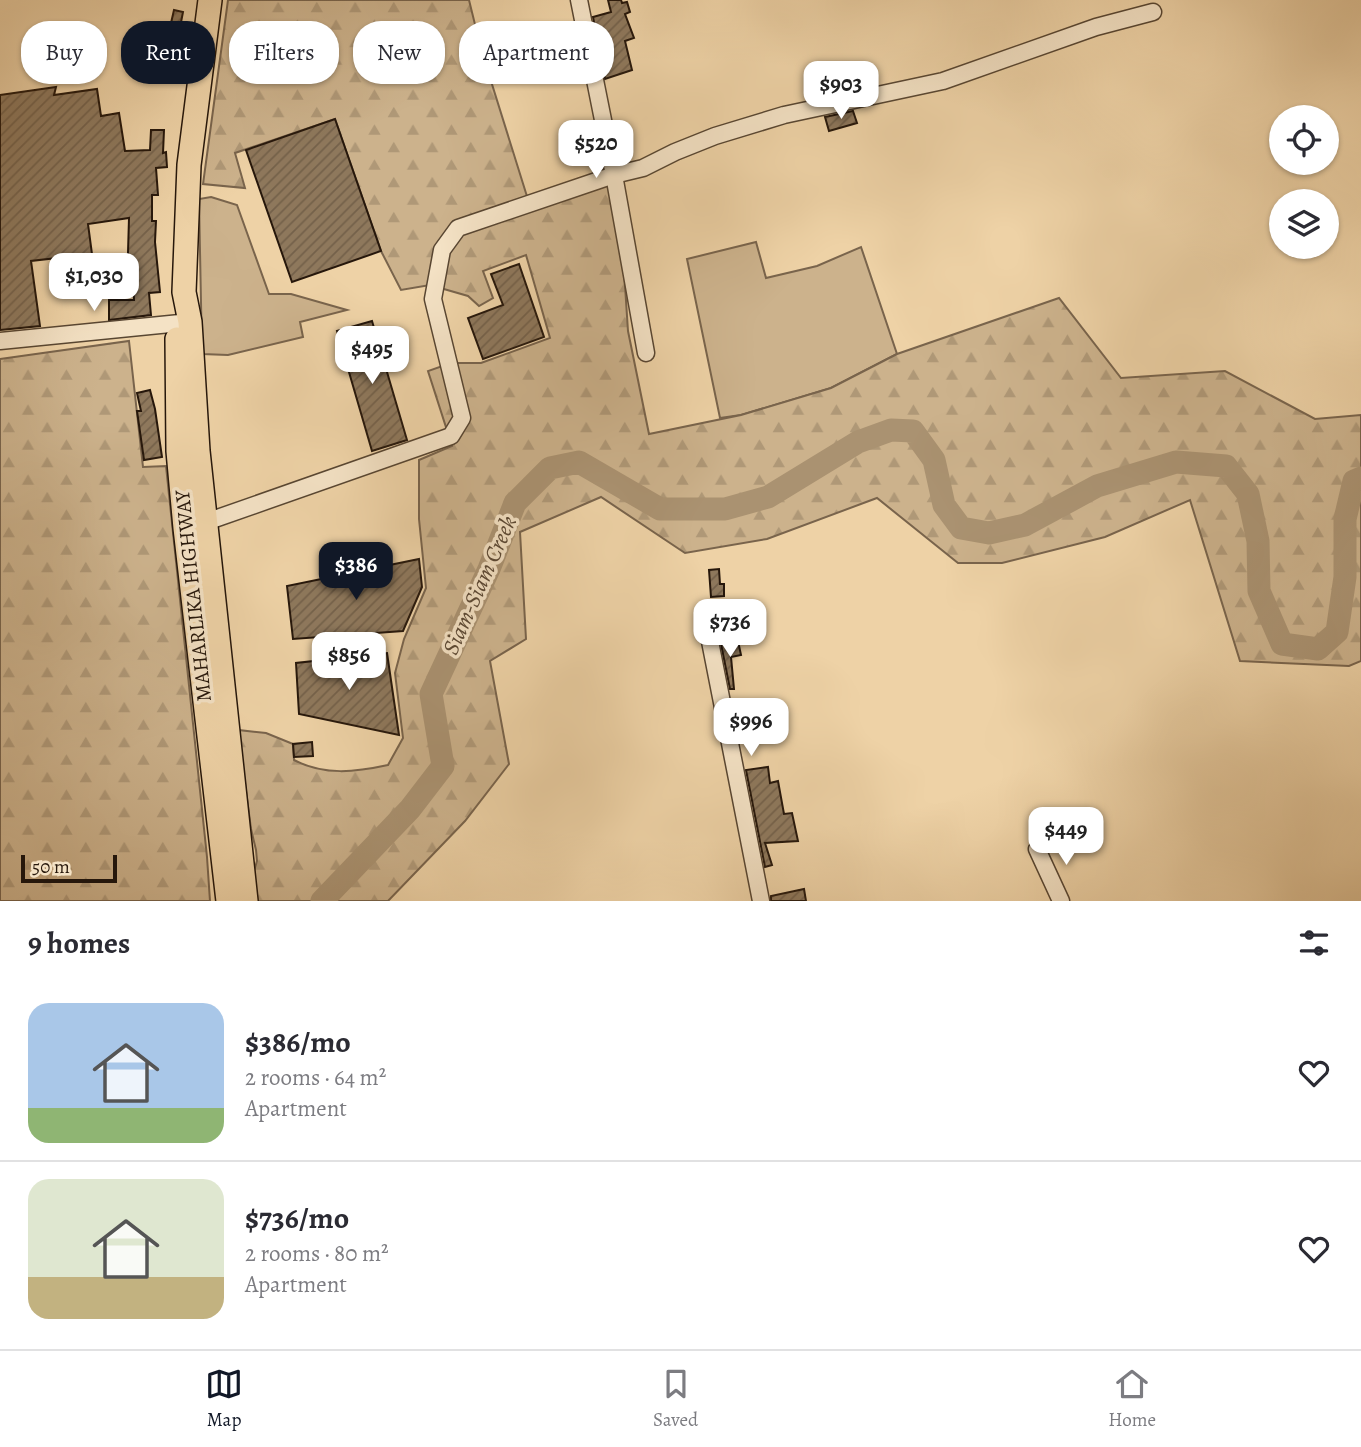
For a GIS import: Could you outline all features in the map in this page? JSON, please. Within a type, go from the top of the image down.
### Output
[{"type":"highway","name":"MAHARLIKA HIGHWAY","points":[[209,0],[189,165],[178,451],[185,528],[237,899]]},
{"type":"highway","name":"MAHARLIKA HIGHWAY","points":[[183,322],[205,522],[237,899]]},
{"type":"street","points":[[579,0],[646,353]]},
{"type":"street","points":[[205,522],[451,436],[463,418],[433,299],[442,250],[458,228],[643,168],[675,152],[761,122],[943,81],[1096,27],[1153,12]]},
{"type":"street","points":[[0,341],[183,322]]},
{"type":"street","points":[[706,621],[761,901]]},
{"type":"street","points":[[1037,849],[1061,901]]},
{"type":"green space","points":[[228,0],[469,0],[474,21],[459,21],[459,84],[492,84],[530,206],[608,181],[622,240],[628,331],[649,434],[741,415],[831,388],[897,354],[1059,298],[1121,378],[1225,371],[1315,419],[1361,415],[1361,661],[1349,666],[1240,661],[1190,500],[1105,537],[1002,563],[958,563],[877,498],[767,539],[685,553],[601,497],[520,532],[526,639],[490,661],[509,764],[465,821],[388,901],[257,901],[254,871],[256,850],[238,730],[266,733],[293,744],[294,760],[317,769],[352,771],[388,765],[403,738],[395,673],[404,639],[426,588],[419,519],[419,460],[452,446],[428,371],[451,363],[481,363],[550,338],[526,255],[483,271],[493,298],[479,306],[468,296],[430,285],[401,290],[381,251],[335,119],[235,153],[245,188],[203,184]]},
{"type":"green space","points":[[211,197],[237,205],[269,294],[291,294],[347,310],[300,322],[303,337],[228,355],[202,354],[199,199]]},
{"type":"green space","points":[[756,242],[766,278],[817,266],[861,247],[897,354],[831,388],[741,415],[720,418],[687,259]]},
{"type":"green space","points":[[129,341],[143,467],[166,466],[210,901],[0,901],[0,359]]},
{"type":"building","points":[[608,0],[627,2],[630,12],[625,14],[634,38],[625,41],[632,70],[614,76],[614,21],[594,21],[593,17],[611,12]]},
{"type":"building","points":[[174,10],[183,12],[181,21],[171,21]]},
{"type":"building","points":[[56,87],[54,95],[97,89],[101,116],[119,113],[125,151],[150,150],[151,130],[164,130],[163,153],[166,152],[167,167],[156,168],[158,195],[152,195],[152,221],[156,221],[155,242],[160,292],[149,293],[151,315],[109,320],[109,300],[134,300],[128,253],[129,218],[88,224],[92,254],[31,261],[40,326],[0,330],[0,95]]},
{"type":"building","points":[[853,111],[857,123],[829,131],[825,117]]},
{"type":"building","points":[[335,119],[381,251],[292,282],[246,150]]},
{"type":"building","points":[[519,264],[544,337],[483,359],[468,318],[503,305],[491,274]]},
{"type":"building","points":[[372,321],[407,440],[372,451],[337,331]]},
{"type":"building","points":[[150,390],[162,457],[144,460],[137,411],[141,411],[137,393]]},
{"type":"building","points":[[419,559],[422,587],[403,631],[293,639],[287,586]]},
{"type":"building","points":[[719,569],[720,584],[724,584],[724,596],[711,597],[709,570]]},
{"type":"building","points":[[738,641],[741,655],[731,657],[734,689],[730,689],[721,644]]},
{"type":"building","points":[[387,653],[399,735],[299,714],[296,663]]},
{"type":"building","points":[[749,701],[754,722],[737,726],[734,705]]},
{"type":"building","points":[[312,742],[313,756],[294,757],[293,744]]},
{"type":"building","points":[[768,767],[770,783],[778,781],[784,814],[792,813],[798,841],[765,843],[772,865],[765,867],[746,770]]},
{"type":"building","points":[[804,889],[806,901],[771,901],[771,896]]},
{"type":"waterway","name":"Siam-Siam Creek","points":[[322,901],[410,809],[443,766],[431,694],[489,569],[515,503],[550,468],[579,462],[660,509],[725,509],[768,497],[858,442],[891,430],[913,431],[934,460],[944,505],[961,528],[989,533],[1025,525],[1097,486],[1176,462],[1226,466],[1248,494],[1258,541],[1259,591],[1282,644],[1318,649],[1337,632],[1345,577],[1345,519],[1354,481],[1361,478]]}]
